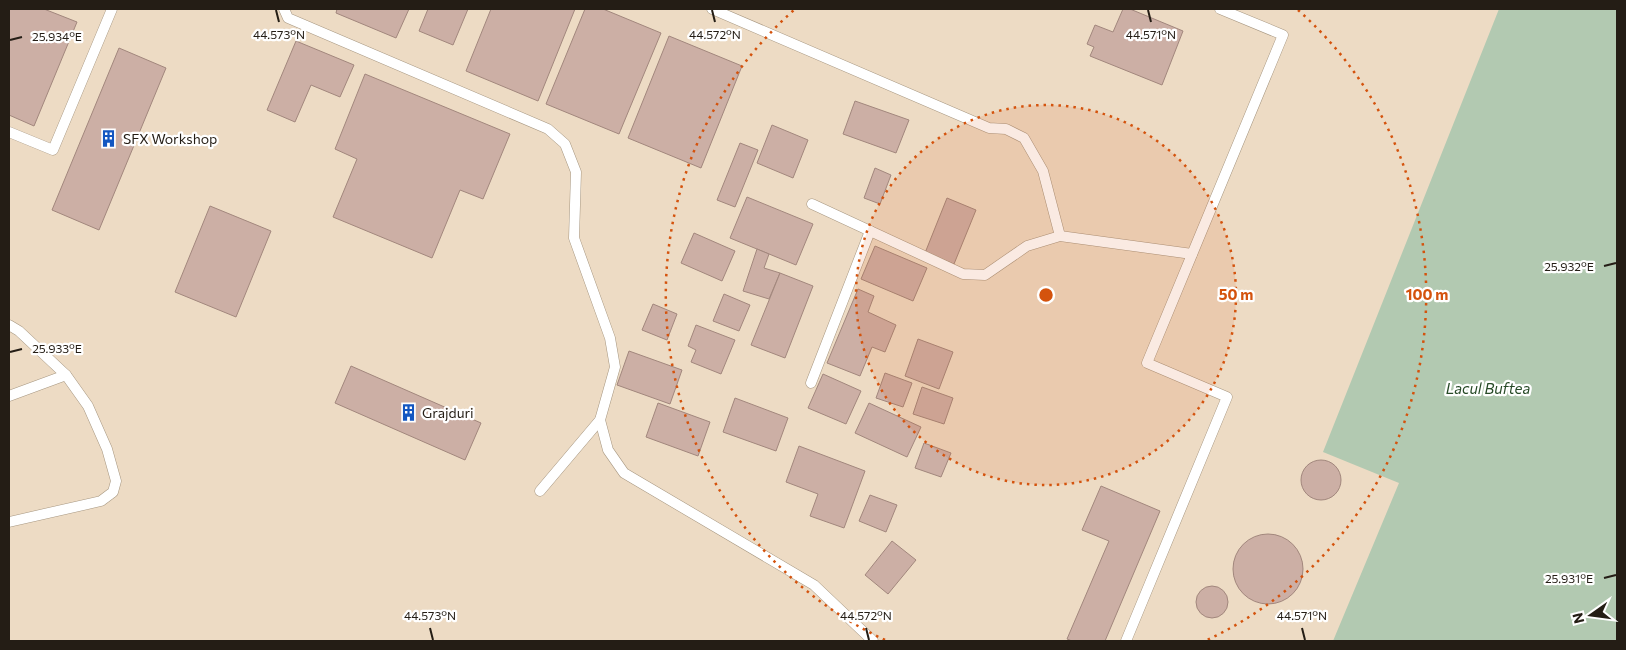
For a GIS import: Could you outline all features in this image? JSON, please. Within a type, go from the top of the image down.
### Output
[{"type":"lane","points":[[9,132],[53,150],[112,9]]},
{"type":"lane","points":[[284,9],[288,18],[548,129],[564,144],[576,172],[574,238],[610,338],[615,367],[600,420],[540,491]]},
{"type":"lane","points":[[712,9],[989,128],[1006,129],[1024,138],[1044,171],[1060,236]]},
{"type":"lane","points":[[1126,641],[1227,397],[1147,363],[1283,35],[1220,9]]},
{"type":"lane","points":[[812,204],[963,274],[985,275],[1027,246],[1060,236],[1192,254]]},
{"type":"lane","points":[[811,383],[870,231]]},
{"type":"lane","points":[[9,325],[19,331],[66,375],[88,406],[107,449],[116,481],[113,492],[101,501],[9,522]]},
{"type":"lane","points":[[9,396],[66,375]]},
{"type":"lane","points":[[600,420],[608,450],[624,473],[814,585],[872,641]]},
{"type":"water","name":"Lacul Buftea","points":[[1499,9],[1617,9],[1617,641],[1333,641],[1399,483],[1323,452]]},
{"type":"building","points":[[9,9],[44,9],[77,22],[34,126],[9,115]]},
{"type":"building","points":[[337,9],[409,9],[396,38],[336,13]]},
{"type":"building","points":[[428,9],[468,9],[453,45],[419,31]]},
{"type":"building","points":[[491,9],[575,9],[538,101],[466,71]]},
{"type":"building","points":[[585,9],[603,9],[661,33],[619,134],[546,104]]},
{"type":"building","points":[[1123,9],[1130,9],[1183,31],[1162,85],[1090,56],[1094,47],[1087,44],[1095,25],[1113,32]]},
{"type":"building","points":[[669,36],[742,66],[701,168],[628,138]]},
{"type":"building","points":[[296,41],[354,65],[340,97],[311,85],[295,122],[267,110]]},
{"type":"building","name":"SFX Workshop","points":[[119,48],[166,68],[99,230],[52,210]]},
{"type":"building","points":[[365,74],[510,134],[483,199],[460,190],[432,258],[333,217],[357,159],[335,149]]},
{"type":"building","points":[[855,101],[909,120],[896,153],[843,134]]},
{"type":"building","points":[[772,125],[808,140],[793,178],[757,163]]},
{"type":"building","points":[[740,143],[758,150],[735,207],[717,200]]},
{"type":"building","points":[[875,168],[891,175],[880,204],[864,198]]},
{"type":"building","points":[[747,197],[813,224],[796,265],[730,238]]},
{"type":"building","points":[[947,198],[976,210],[954,264],[925,253]]},
{"type":"building","points":[[210,206],[271,231],[236,317],[175,292]]},
{"type":"building","points":[[694,233],[735,251],[722,281],[681,263]]},
{"type":"building","points":[[875,246],[927,268],[913,301],[861,279]]},
{"type":"building","points":[[757,249],[769,254],[764,268],[780,273],[769,299],[743,291]]},
{"type":"building","points":[[780,273],[813,286],[785,358],[751,345]]},
{"type":"building","points":[[858,289],[874,296],[868,312],[896,325],[885,352],[872,347],[860,376],[827,363]]},
{"type":"building","points":[[724,294],[750,305],[739,331],[713,321]]},
{"type":"building","points":[[653,304],[677,314],[667,340],[642,330]]},
{"type":"building","points":[[696,325],[735,340],[721,374],[691,362],[696,350],[688,346]]},
{"type":"building","points":[[918,339],[953,352],[939,389],[905,376]]},
{"type":"building","points":[[629,351],[682,370],[670,404],[617,385]]},
{"type":"building","name":"Grajduri","points":[[351,366],[481,423],[465,460],[335,403]]},
{"type":"building","points":[[885,373],[912,383],[903,407],[876,398]]},
{"type":"building","points":[[823,374],[861,391],[846,424],[808,408]]},
{"type":"building","points":[[922,387],[953,398],[944,424],[913,414]]},
{"type":"building","points":[[735,398],[788,418],[776,451],[723,432]]},
{"type":"building","points":[[658,403],[710,422],[698,456],[646,437]]},
{"type":"building","points":[[869,403],[921,427],[907,457],[855,433]]},
{"type":"building","points":[[924,443],[951,453],[941,477],[915,468]]},
{"type":"building","points":[[799,446],[865,471],[844,528],[810,516],[818,494],[786,482]]},
{"type":"building","points":[[1325,460],[1332,463],[1338,469],[1341,480],[1340,488],[1332,497],[1325,500],[1317,500],[1310,497],[1302,488],[1301,476],[1304,469],[1313,461]]},
{"type":"building","points":[[1101,486],[1160,511],[1105,641],[1072,641],[1067,639],[1109,541],[1082,530]]},
{"type":"building","points":[[870,495],[897,505],[886,532],[859,521]]},
{"type":"building","points":[[1268,534],[1281,537],[1293,544],[1300,556],[1303,569],[1300,582],[1293,594],[1281,601],[1268,604],[1255,601],[1243,594],[1236,582],[1233,569],[1236,556],[1243,544],[1255,537]]},
{"type":"building","points":[[892,541],[916,560],[888,594],[865,575]]},
{"type":"building","points":[[1212,586],[1218,587],[1223,591],[1227,596],[1227,608],[1223,613],[1218,617],[1212,618],[1206,617],[1201,613],[1197,608],[1196,602],[1197,596],[1201,591],[1206,587]]},
{"type":"place","name":"SFX Workshop","points":[[109,139]]},
{"type":"place","name":"Grajduri","points":[[408,413]]}]
